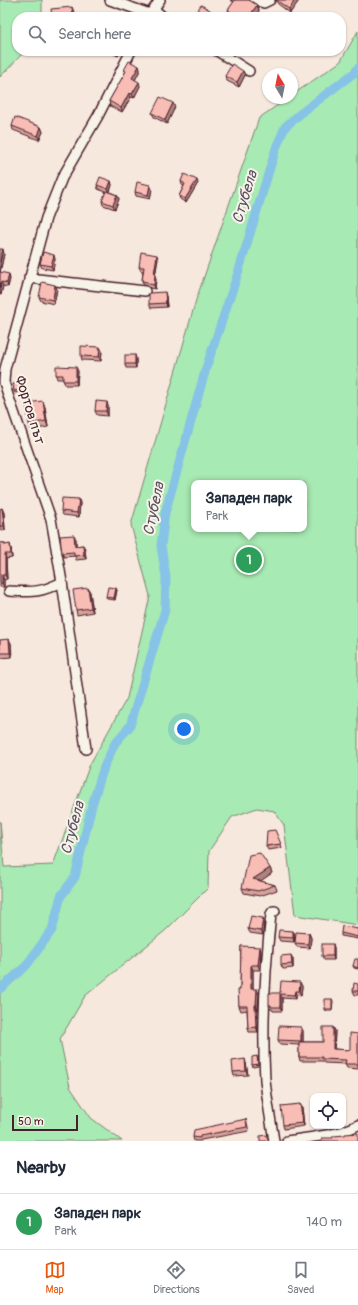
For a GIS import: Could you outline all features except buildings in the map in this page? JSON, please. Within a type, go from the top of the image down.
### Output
[{"type":"street","points":[[110,0],[144,12]]},
{"type":"street","points":[[151,12],[160,0]]},
{"type":"street","points":[[254,0],[264,3],[270,0]]},
{"type":"street","name":"Фортов път","points":[[86,749],[62,582],[51,519],[4,382],[5,369],[46,218],[62,178],[98,116],[128,56]]},
{"type":"street","points":[[225,56],[249,71]]},
{"type":"street","points":[[29,278],[145,291]]},
{"type":"street","points":[[9,591],[37,592],[62,582]]},
{"type":"street","points":[[274,1141],[265,1081],[265,975],[271,914],[275,911]]},
{"type":"street","points":[[287,1141],[332,1134],[348,1130],[358,1125]]},
{"type":"green space","points":[[0,0],[42,0],[42,12],[12,12],[12,56],[20,56],[0,77]]},
{"type":"green space","points":[[358,31],[358,925],[295,915],[284,825],[274,811],[257,808],[232,817],[209,851],[208,888],[166,930],[85,996],[60,1039],[70,1087],[91,1118],[122,1141],[0,1141],[0,821],[4,867],[53,865],[90,764],[127,698],[150,596],[131,525],[196,300],[259,118],[279,104],[298,104],[298,91],[340,62],[343,56],[346,56],[346,52]]},
{"type":"waterway","name":"Стубела","points":[[0,989],[26,966],[52,930],[61,896],[75,877],[92,805],[104,767],[115,743],[130,726],[165,610],[166,577],[161,546],[165,513],[206,368],[239,270],[276,148],[285,127],[354,73],[358,68]]},
{"type":"place","name":"Западен парк","points":[[249,560]]}]
